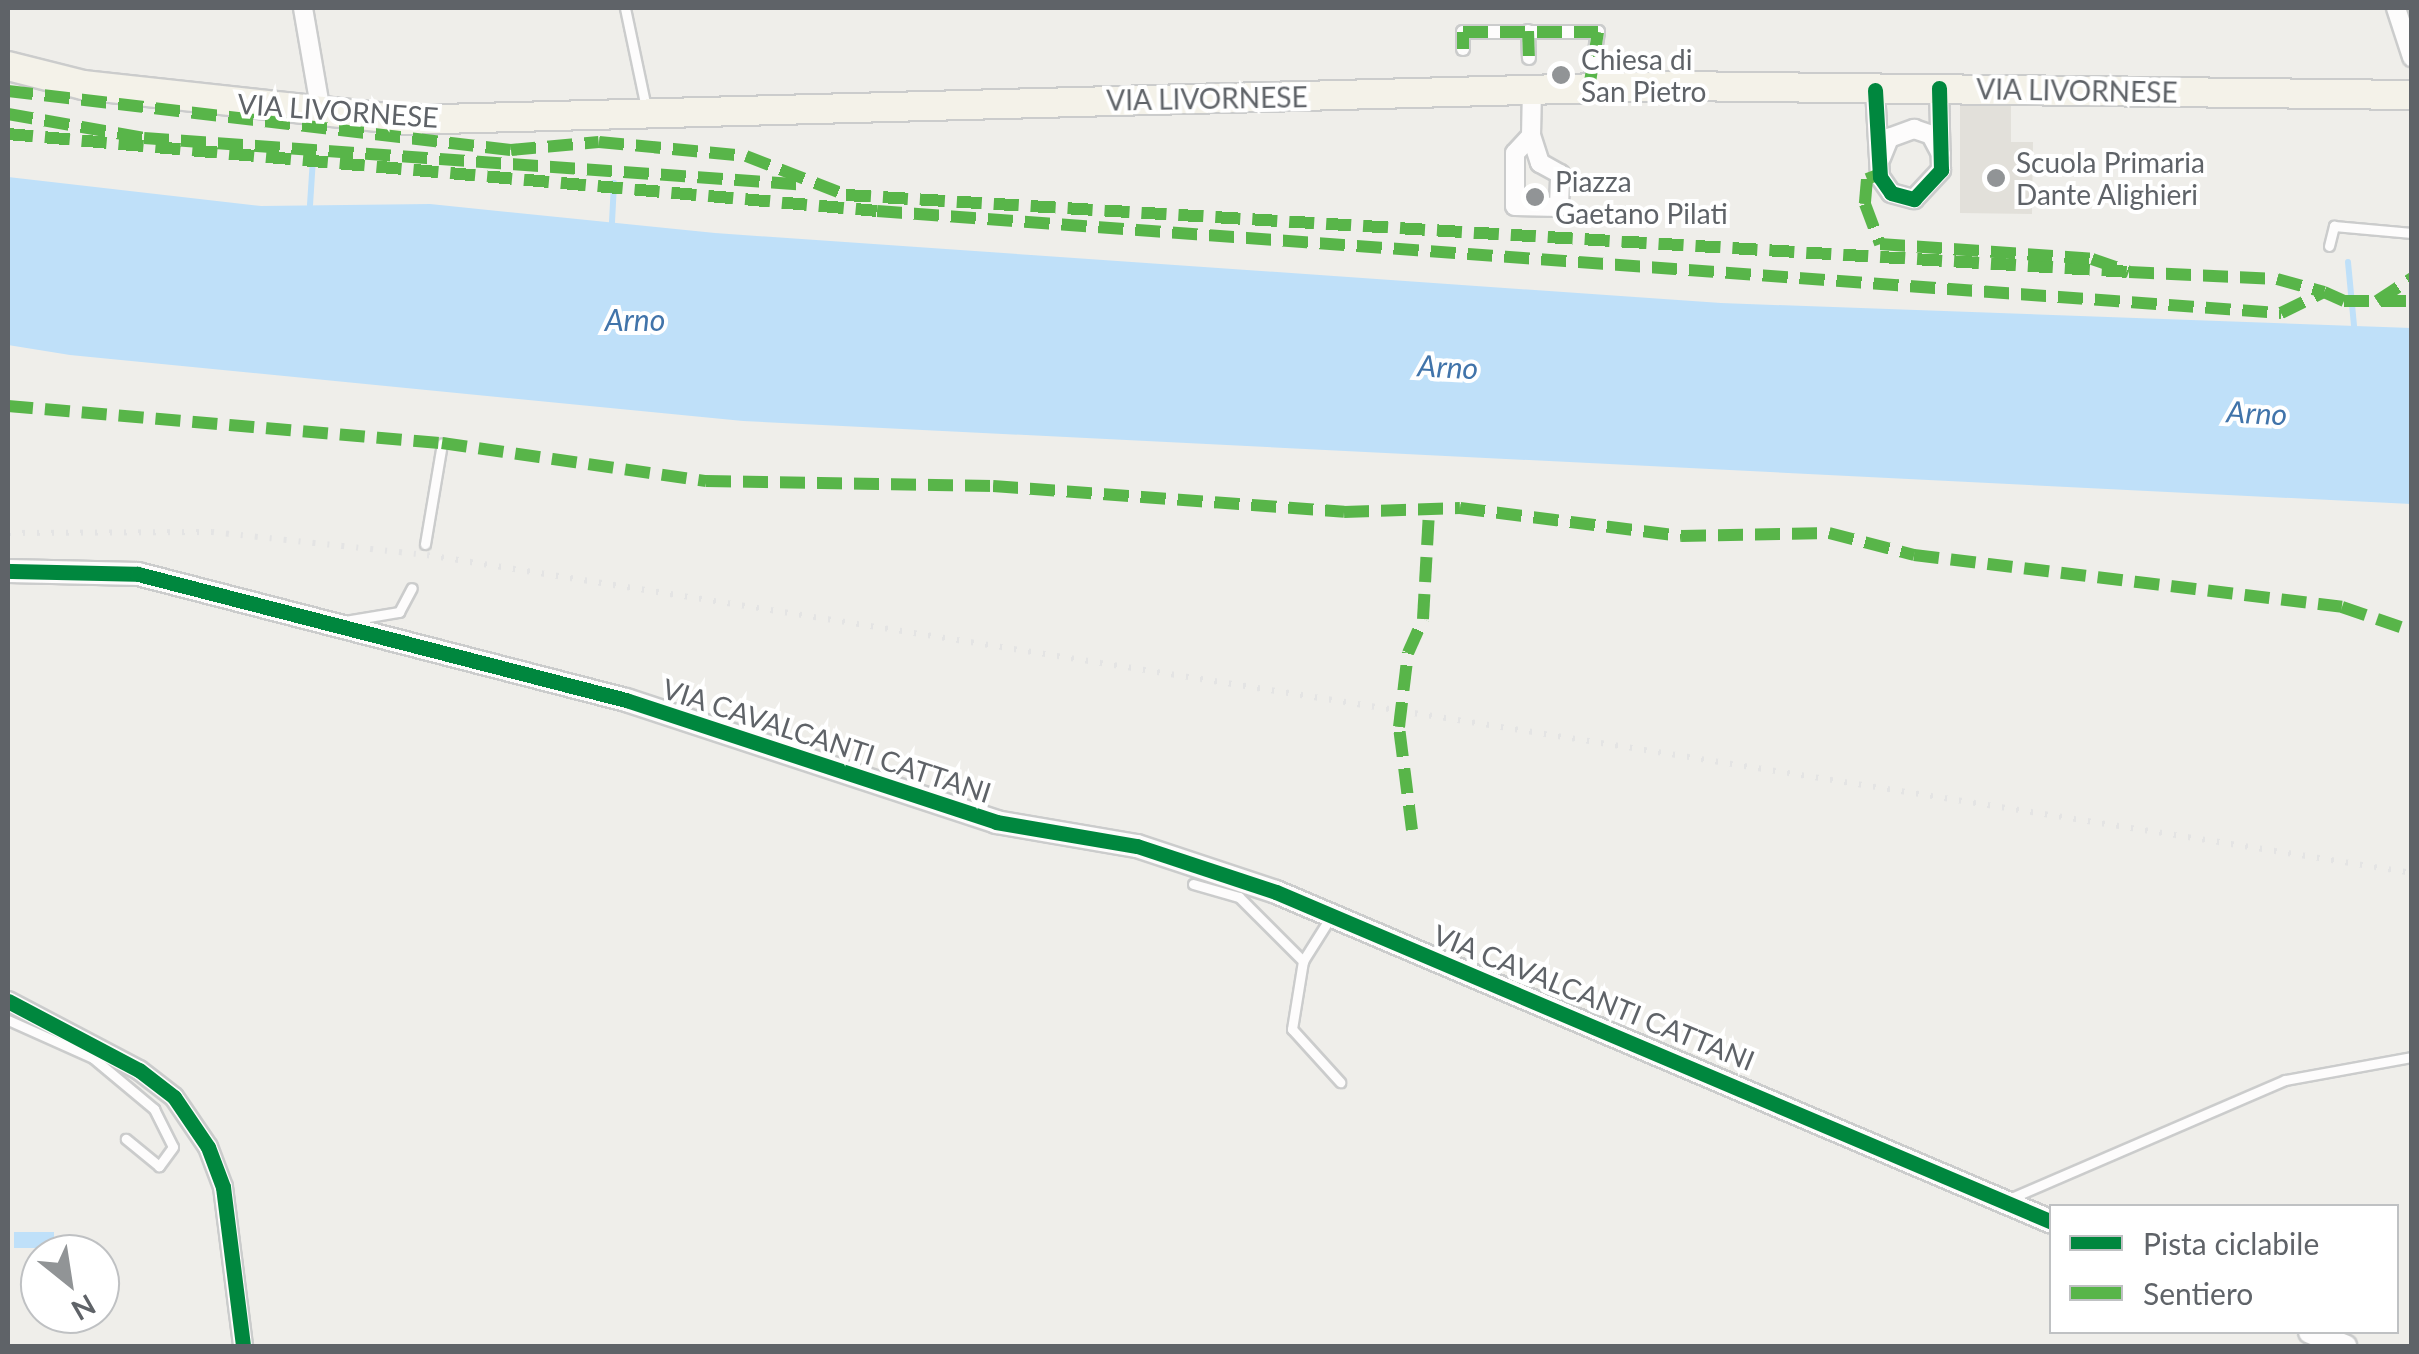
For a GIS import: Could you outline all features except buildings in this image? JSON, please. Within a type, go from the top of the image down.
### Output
[{"type":"main road","name":"VIA LIVORNESE","points":[[8,66],[83,85],[403,120],[648,116],[894,101],[1590,88],[1940,88],[2412,96]]},
{"type":"street","points":[[302,8],[321,112]]},
{"type":"street","points":[[2405,16],[2412,57]]},
{"type":"street","points":[[1528,31],[1529,58]]},
{"type":"street","points":[[1463,49],[1463,32],[1598,32],[1590,88]]},
{"type":"street","points":[[1876,90],[1879,167],[1891,192],[1914,199],[1938,182],[1942,160],[1940,88]]},
{"type":"street","points":[[1531,136],[1532,90]]},
{"type":"street","points":[[1879,167],[1889,138],[1906,130],[1931,135],[1942,160]]},
{"type":"street","name":"VIA CAVALCANTI CATTANI","points":[[8,571],[138,574],[626,700],[978,817],[1137,846],[1331,916],[2049,1221]]},
{"type":"street","points":[[8,1001],[138,1070],[200,1135],[224,1188],[243,1346]]},
{"type":"street","points":[[2315,1334],[2345,1346]]},
{"type":"lane","points":[[625,8],[648,116]]},
{"type":"lane","points":[[2330,246],[2334,226],[2412,232]]},
{"type":"lane","points":[[425,544],[442,443]]},
{"type":"lane","points":[[333,626],[398,612],[412,588]]},
{"type":"lane","points":[[1193,884],[1239,897],[1303,960]]},
{"type":"lane","points":[[1331,916],[1303,960],[1292,1029],[1340,1082]]},
{"type":"lane","points":[[8,1020],[93,1058],[154,1109],[173,1148],[159,1166],[126,1139]]},
{"type":"lane","points":[[2004,1200],[2071,1180],[2284,1080],[2412,1057]]},
{"type":"shaded area","name":"Scuola Primaria Dante Alighieri","points":[[1960,100],[2011,100],[2011,142],[2033,142],[2032,214],[1960,213]]},
{"type":"water","name":"Arno","points":[[8,177],[261,206],[430,204],[715,233],[1721,303],[2411,328],[2411,504],[743,421],[70,355],[8,345]]},
{"type":"water","points":[[14,1232],[54,1232],[20,1234],[20,1248],[14,1248]]},
{"type":"waterway","points":[[310,205],[313,158]]},
{"type":"waterway","points":[[612,222],[614,183]]},
{"type":"waterway","points":[[2348,262],[2354,326]]},
{"type":"railway","points":[[8,533],[212,532],[427,555],[2412,873]]},
{"type":"marked path","points":[[1528,31],[1529,58]]},
{"type":"marked path","points":[[1463,49],[1463,32],[1598,32],[1589,88]]},
{"type":"marked path","points":[[8,91],[511,150],[599,142],[746,156],[846,195],[2129,272]]},
{"type":"marked path","points":[[8,114],[144,138],[807,185]]},
{"type":"marked path","points":[[8,134],[877,211],[2281,313],[2324,292],[2344,301],[2412,301]]},
{"type":"marked path","points":[[1880,174],[1867,179],[1865,204],[1880,244],[2092,259],[2129,272],[2277,279],[2324,292]]},
{"type":"marked path","points":[[2377,301],[2412,278]]},
{"type":"marked path","points":[[8,406],[442,443],[706,481],[993,486],[1344,512],[1460,508],[1681,536],[1829,533],[1914,555],[2342,607],[2412,631]]},
{"type":"marked path","points":[[1412,830],[1399,727],[1408,653],[1423,619],[1429,511]]},
{"type":"cycle path","points":[[1875,90],[1880,177],[1891,193],[1914,199],[1941,170],[1939,88]]},
{"type":"cycle path","points":[[8,571],[138,574],[626,700],[996,822],[1137,846],[1276,892],[2049,1221]]},
{"type":"cycle path","points":[[8,1001],[139,1070],[174,1097],[208,1147],[223,1187],[243,1346]]},
{"type":"place","name":"Chiesa di San Pietro","points":[[1561,75]]},
{"type":"place","name":"Scuola Primaria Dante Alighieri","points":[[1996,178]]},
{"type":"place","name":"Piazza Gaetano Pilati","points":[[1535,197]]}]
